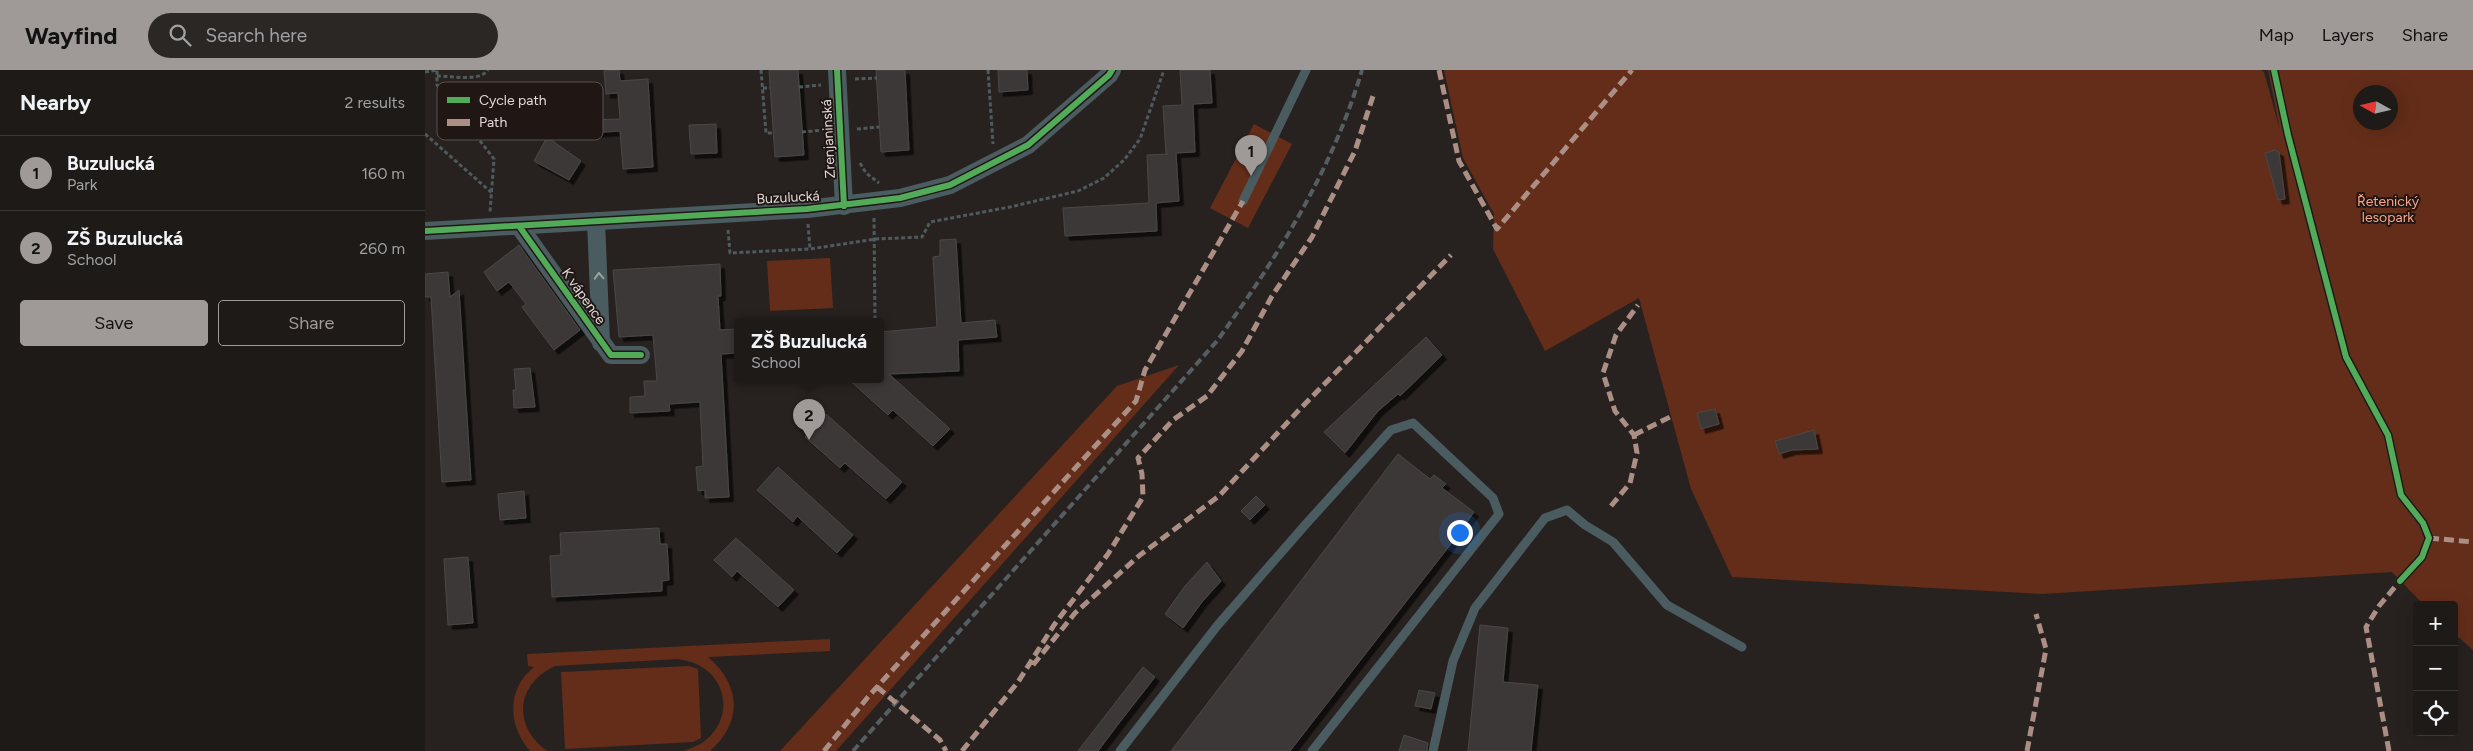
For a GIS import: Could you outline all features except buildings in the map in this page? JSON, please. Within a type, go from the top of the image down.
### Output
[{"type":"street","name":"Zrenjaninská","points":[[837,70],[844,206]]},
{"type":"street","name":"Buzulucká","points":[[425,230],[807,209],[899,198],[950,185],[1028,145],[1109,75],[1112,70]]},
{"type":"street","points":[[596,222],[601,343]]},
{"type":"street","name":"K vápence","points":[[519,226],[611,356],[641,355]]},
{"type":"lane","points":[[1243,200],[1306,70]]},
{"type":"lane","points":[[2274,70],[2288,135],[2346,357],[2388,435],[2401,495],[2423,522],[2429,538],[2422,557],[2401,581]]},
{"type":"lane","points":[[1120,751],[1217,626],[1306,524],[1391,430],[1413,423],[1493,498],[1499,514],[1312,751]]},
{"type":"lane","points":[[1433,751],[1453,662],[1475,608],[1545,518],[1567,510],[1585,526],[1613,542],[1667,605],[1742,647]]},
{"type":"path","points":[[425,72],[437,70],[437,82]]},
{"type":"path","points":[[437,76],[478,76],[485,74],[488,70]]},
{"type":"path","points":[[761,70],[766,133],[773,133]]},
{"type":"path","points":[[854,70],[855,89]]},
{"type":"path","points":[[988,70],[993,148],[1001,143]]},
{"type":"path","points":[[727,213],[730,253],[810,249],[876,240],[922,237],[930,222],[1010,207],[1078,191],[1104,178],[1124,160],[1141,139],[1164,70]]},
{"type":"path","points":[[855,79],[877,78]]},
{"type":"path","points":[[799,87],[827,85]]},
{"type":"path","points":[[763,88],[770,88]]},
{"type":"path","points":[[857,119],[858,138]]},
{"type":"path","points":[[857,129],[879,127]]},
{"type":"path","points":[[802,132],[829,130]]},
{"type":"path","points":[[425,134],[493,193]]},
{"type":"path","points":[[480,140],[494,158],[490,216]]},
{"type":"path","points":[[859,157],[866,173],[874,181],[882,183]]},
{"type":"path","points":[[873,202],[876,240],[875,318]]},
{"type":"path","points":[[807,209],[810,249]]},
{"type":"green space","name":"Řetenický lesopark","points":[[1444,70],[2261,70],[2264,72],[2280,130],[2268,70],[2473,70],[2473,650],[2458,637],[2458,601],[2420,601],[2392,572],[2043,594],[1732,577],[1691,489],[1639,298],[1545,351],[1493,249],[1494,214],[1463,158]]},
{"type":"green space","points":[[1254,124],[1292,144],[1248,228],[1210,208]]},
{"type":"green space","points":[[830,258],[833,308],[770,311],[767,261]]},
{"type":"green space","points":[[1179,365],[836,751],[780,751],[1117,386]]},
{"type":"green space","points":[[830,639],[830,651],[708,657],[727,679],[732,691],[734,704],[733,716],[728,728],[721,740],[710,751],[683,751],[701,743],[714,732],[721,718],[723,702],[720,687],[711,674],[697,664],[678,659],[555,666],[542,674],[532,683],[526,694],[523,706],[528,730],[547,751],[530,751],[517,730],[514,719],[513,708],[518,686],[534,667],[528,666],[527,654]]},
{"type":"green space","points":[[689,666],[698,669],[701,738],[693,742],[565,749],[561,672]]},
{"type":"railway","points":[[853,751],[1217,341],[1261,278],[1301,212],[1336,142],[1362,70]]},
{"type":"marked path","points":[[1439,70],[1459,161],[1497,229],[1632,70]]},
{"type":"marked path","points":[[962,751],[1018,682],[1054,625],[1108,554],[1143,497],[1142,474],[1138,458],[1173,420],[1207,396],[1242,351],[1272,296],[1312,237],[1355,151],[1374,93]]},
{"type":"marked path","points":[[824,751],[868,697],[1136,401],[1145,370],[1243,201]]},
{"type":"marked path","points":[[1033,665],[1075,613],[1140,555],[1219,496],[1300,409],[1451,255]]},
{"type":"marked path","points":[[1611,506],[1630,483],[1637,453],[1634,435],[1615,411],[1603,373],[1616,335],[1638,305]]},
{"type":"marked path","points":[[1634,435],[1672,416]]},
{"type":"marked path","points":[[2429,538],[2473,542]]},
{"type":"marked path","points":[[2389,751],[2366,627],[2379,606],[2400,581]]},
{"type":"marked path","points":[[2027,751],[2046,649],[2036,614]]},
{"type":"marked path","points":[[877,687],[940,740],[946,751]]},
{"type":"cycle path","points":[[837,70],[844,206]]},
{"type":"cycle path","points":[[425,231],[807,209],[900,198],[950,185],[1028,145],[1109,75],[1112,70]]},
{"type":"cycle path","points":[[2274,70],[2288,135],[2346,357],[2388,435],[2401,495],[2423,523],[2429,538],[2422,557],[2400,581]]},
{"type":"cycle path","points":[[519,226],[611,355],[641,355]]},
{"type":"place","name":"Buzulucká","points":[[1251,176]]},
{"type":"place","name":"ZŠ Buzulucká","points":[[809,440]]}]
